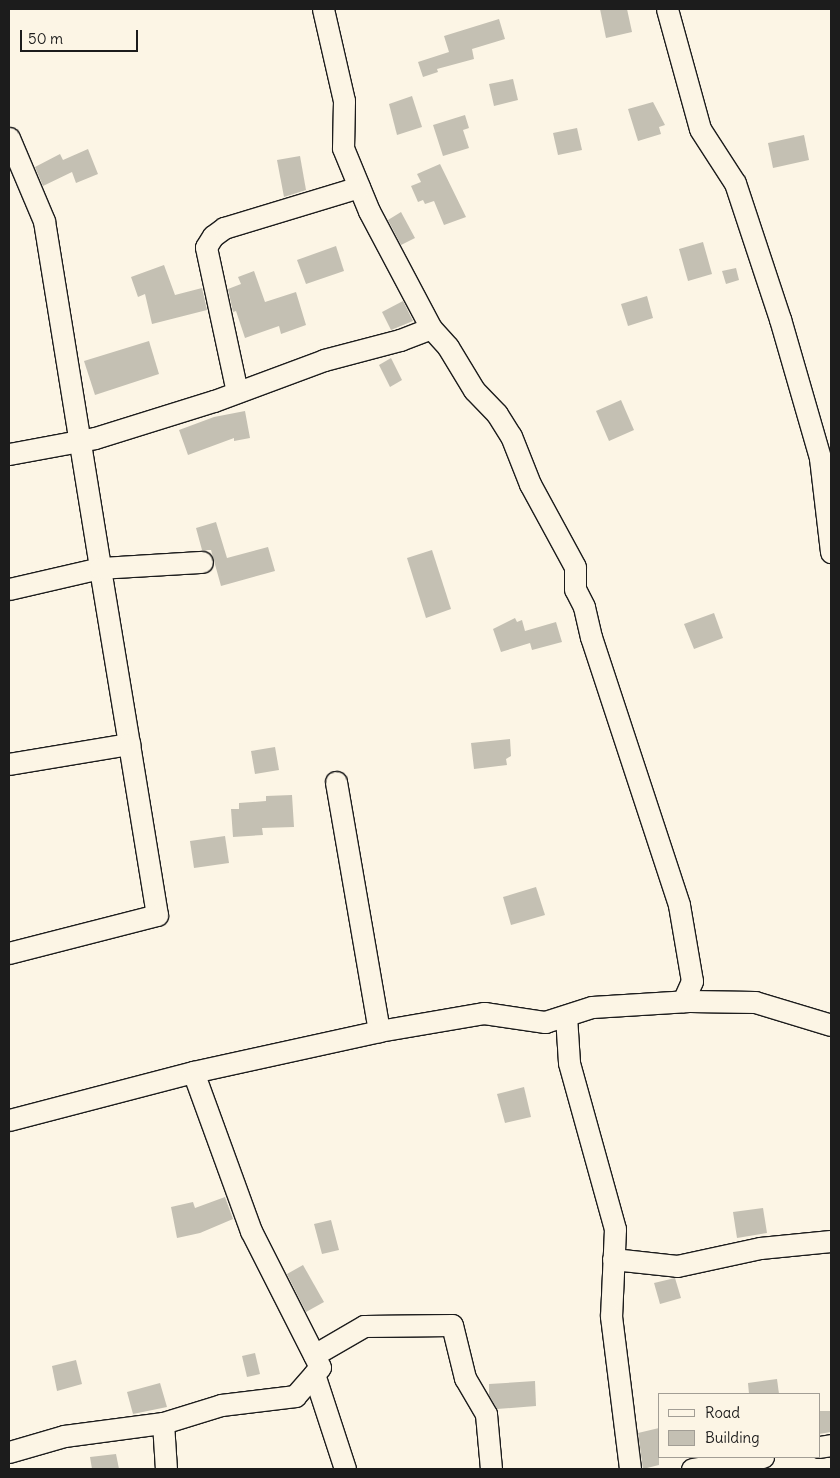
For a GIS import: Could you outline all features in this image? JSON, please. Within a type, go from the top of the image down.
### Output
[{"type":"street","points":[[323,9],[344,102],[343,148],[359,187],[392,257],[431,328],[448,347],[474,390],[497,414],[511,436],[530,484],[575,567],[575,589],[584,607],[591,637],[679,905],[692,981],[683,1001]]},
{"type":"street","points":[[668,9],[700,129],[734,183],[780,319],[820,458],[831,552]]},
{"type":"street","points":[[9,138],[44,220],[78,442],[157,915],[9,953]]},
{"type":"street","points":[[237,392],[206,247],[224,228],[359,187]]},
{"type":"street","points":[[9,454],[78,442],[237,392],[324,360],[400,340],[431,328]]},
{"type":"street","points":[[9,589],[100,568],[202,562]]},
{"type":"street","points":[[9,764],[129,744]]},
{"type":"street","points":[[336,782],[380,1031]]},
{"type":"street","points":[[9,1120],[193,1072],[380,1031],[484,1013],[545,1022],[592,1007],[683,1001],[755,1002],[831,1025]]},
{"type":"street","points":[[566,1016],[569,1063],[615,1229],[610,1316],[630,1469]]},
{"type":"street","points":[[193,1072],[251,1231],[314,1364],[345,1469]]},
{"type":"street","points":[[613,1259],[677,1266],[760,1248],[831,1241]]},
{"type":"street","points":[[9,1452],[64,1436],[162,1423],[221,1405],[295,1396],[314,1364],[364,1326],[452,1325],[465,1378],[486,1414],[491,1469]]},
{"type":"street","points":[[162,1423],[166,1469]]},
{"type":"street","points":[[692,1469],[757,1458]]},
{"type":"building","points":[[600,9],[627,9],[632,32],[606,38]]},
{"type":"building","points":[[499,19],[505,39],[472,49],[474,59],[437,69],[438,72],[423,77],[418,62],[449,52],[444,36]]},
{"type":"building","points":[[513,79],[518,100],[494,106],[489,84]]},
{"type":"building","points":[[412,96],[422,127],[397,135],[389,104]]},
{"type":"building","points":[[653,102],[665,125],[659,127],[661,134],[638,141],[628,109]]},
{"type":"building","points":[[465,115],[469,128],[463,130],[469,148],[443,156],[433,125]]},
{"type":"building","points":[[577,128],[582,150],[558,155],[553,133]]},
{"type":"building","points":[[804,135],[809,160],[773,168],[768,143]]},
{"type":"building","points":[[88,149],[98,174],[76,183],[72,172],[43,186],[35,167],[60,154],[63,160]]},
{"type":"building","points":[[300,156],[306,190],[284,197],[277,160]]},
{"type":"building","points":[[440,164],[466,217],[444,225],[434,201],[425,204],[423,200],[418,202],[411,186],[421,182],[417,174]]},
{"type":"building","points":[[401,212],[415,238],[401,245],[388,220]]},
{"type":"building","points":[[703,242],[712,274],[688,281],[679,249]]},
{"type":"building","points":[[336,246],[344,271],[306,284],[297,260]]},
{"type":"building","points":[[164,265],[175,295],[202,288],[207,310],[152,324],[145,294],[138,297],[131,277]]},
{"type":"building","points":[[736,268],[739,280],[726,284],[722,271]]},
{"type":"building","points":[[254,271],[265,302],[296,292],[306,325],[281,334],[279,326],[245,338],[236,311],[233,312],[228,289],[241,284],[238,277]]},
{"type":"building","points":[[647,296],[653,318],[628,326],[621,304]]},
{"type":"building","points":[[403,301],[413,321],[391,330],[382,312]]},
{"type":"building","points":[[149,341],[159,374],[95,395],[84,361]]},
{"type":"building","points":[[391,358],[402,380],[390,387],[379,365]]},
{"type":"building","points":[[621,400],[634,430],[609,441],[596,411]]},
{"type":"building","points":[[245,411],[250,438],[234,441],[234,438],[188,455],[179,430],[214,417]]},
{"type":"building","points":[[216,522],[227,558],[268,547],[275,571],[221,586],[211,550],[202,550],[196,528]]},
{"type":"building","points":[[432,550],[451,609],[426,618],[407,558]]},
{"type":"building","points":[[714,613],[723,638],[694,649],[684,624]]},
{"type":"building","points":[[515,618],[517,622],[522,620],[525,631],[556,622],[562,642],[532,650],[530,643],[501,652],[493,629]]},
{"type":"building","points":[[510,739],[511,756],[506,759],[507,765],[474,769],[471,743]]},
{"type":"building","points":[[275,747],[279,770],[255,774],[251,751]]},
{"type":"building","points":[[292,795],[294,827],[262,828],[263,835],[233,837],[231,809],[239,809],[239,803],[266,801],[266,796]]},
{"type":"building","points":[[225,836],[229,863],[194,868],[190,841]]},
{"type":"building","points":[[536,887],[545,915],[511,925],[503,897]]},
{"type":"building","points":[[524,1087],[531,1117],[505,1123],[497,1094]]},
{"type":"building","points":[[225,1197],[233,1219],[200,1233],[177,1238],[171,1207],[193,1202],[195,1208]]},
{"type":"building","points":[[763,1208],[767,1233],[737,1238],[733,1212]]},
{"type":"building","points":[[331,1220],[339,1250],[322,1254],[314,1224]]},
{"type":"building","points":[[303,1265],[324,1302],[306,1312],[287,1274]]},
{"type":"building","points":[[675,1278],[681,1298],[660,1304],[654,1283]]},
{"type":"building","points":[[255,1353],[260,1374],[247,1377],[242,1356]]},
{"type":"building","points":[[76,1360],[82,1384],[57,1391],[52,1366]]},
{"type":"building","points":[[777,1379],[779,1393],[749,1393],[748,1383]]},
{"type":"building","points":[[535,1381],[536,1406],[497,1409],[489,1395],[489,1384]]},
{"type":"building","points":[[160,1383],[167,1407],[133,1414],[127,1392]]},
{"type":"building","points":[[820,1411],[831,1411],[831,1432],[820,1434]]},
{"type":"building","points":[[658,1428],[659,1465],[643,1469],[638,1433]]},
{"type":"building","points":[[116,1454],[119,1469],[92,1469],[90,1457]]}]
